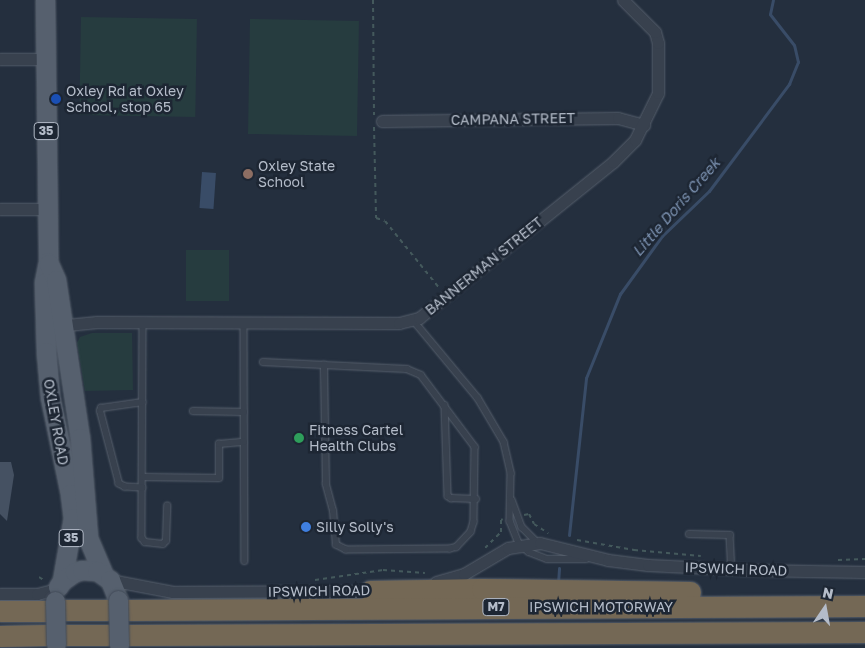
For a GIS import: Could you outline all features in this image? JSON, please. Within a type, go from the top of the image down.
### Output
[{"type":"highway","points":[[370,591],[519,590],[865,596]]},
{"type":"highway","name":"IPSWICH MOTORWAY","points":[[0,611],[55,595],[117,607],[865,606]]},
{"type":"highway","name":"IPSWICH MOTORWAY","points":[[0,636],[56,641],[118,641],[865,632]]},
{"type":"main road","name":"OXLEY ROAD","points":[[45,0],[48,262],[44,283],[80,438],[88,538],[106,577]]},
{"type":"main road","name":"OXLEY ROAD","points":[[54,327],[50,397],[70,494],[73,518],[55,595]]},
{"type":"main road","points":[[55,595],[69,575],[82,570],[106,577]]},
{"type":"main road","name":"35","points":[[106,577],[117,607],[118,641]]},
{"type":"main road","name":"35","points":[[55,595],[56,641]]},
{"type":"street","name":"BANNERMAN STREET","points":[[54,327],[98,322],[399,323],[414,320],[446,297],[612,162],[635,140],[658,93],[656,35],[623,0]]},
{"type":"street","points":[[0,59],[46,59]]},
{"type":"street","name":"CAMPANA STREET","points":[[382,121],[618,118],[644,125]]},
{"type":"street","points":[[0,209],[47,209]]},
{"type":"street","name":"IPSWICH ROAD","points":[[106,577],[173,592],[370,591],[453,578],[500,551],[521,545],[540,543],[608,560],[656,566],[865,572]]},
{"type":"street","points":[[0,594],[55,595]]},
{"type":"lane","points":[[414,320],[478,398],[501,439],[508,455],[512,498],[510,521],[516,538],[521,545]]},
{"type":"lane","points":[[143,323],[142,538],[145,542],[163,544],[166,541],[167,506]]},
{"type":"lane","points":[[244,323],[245,561]]},
{"type":"lane","points":[[263,362],[324,365],[414,372],[425,379],[475,447],[476,499],[474,522],[471,532],[464,541],[450,549],[346,550],[336,545],[333,511],[326,484],[324,365]]},
{"type":"lane","points":[[143,402],[101,408],[100,411],[119,484],[125,487],[143,488]]},
{"type":"lane","points":[[445,405],[448,496],[451,498],[476,499]]},
{"type":"lane","points":[[193,411],[244,412]]},
{"type":"lane","points":[[143,477],[219,478],[219,444],[244,442]]},
{"type":"lane","points":[[512,498],[522,527],[540,543]]},
{"type":"lane","points":[[689,534],[730,535],[732,569]]},
{"type":"lane","name":"IPSWICH ROAD","points":[[521,545],[529,552],[547,559],[608,560]]},
{"type":"path","points":[[373,0],[376,217],[385,222],[446,297]]},
{"type":"path","points":[[39,577],[55,595]]},
{"type":"green space","points":[[81,17],[197,19],[195,117],[79,115]]},
{"type":"green space","points":[[250,19],[359,21],[357,136],[248,134]]},
{"type":"green space","points":[[186,250],[229,250],[229,301],[186,301]]},
{"type":"green space","points":[[92,333],[132,333],[133,390],[85,391],[77,343],[80,337]]},
{"type":"water","points":[[202,172],[216,173],[213,209],[199,208]]},
{"type":"building","points":[[0,462],[11,462],[14,475],[7,521],[0,514]]},
{"type":"waterway","name":"Little Doris Creek","points":[[569,535],[586,378],[620,294],[662,236],[709,191],[789,84],[798,62],[794,45],[770,14],[773,0]]},
{"type":"waterway","name":"Little Doris Creek","points":[[558,583],[559,568]]},
{"type":"place","name":"Oxley Rd at Oxley School, stop 65","points":[[56,99]]},
{"type":"place","name":"Oxley State School","points":[[248,174]]},
{"type":"place","name":"Fitness Cartel Health Clubs","points":[[299,438]]},
{"type":"place","name":"Silly Solly's","points":[[306,527]]}]
